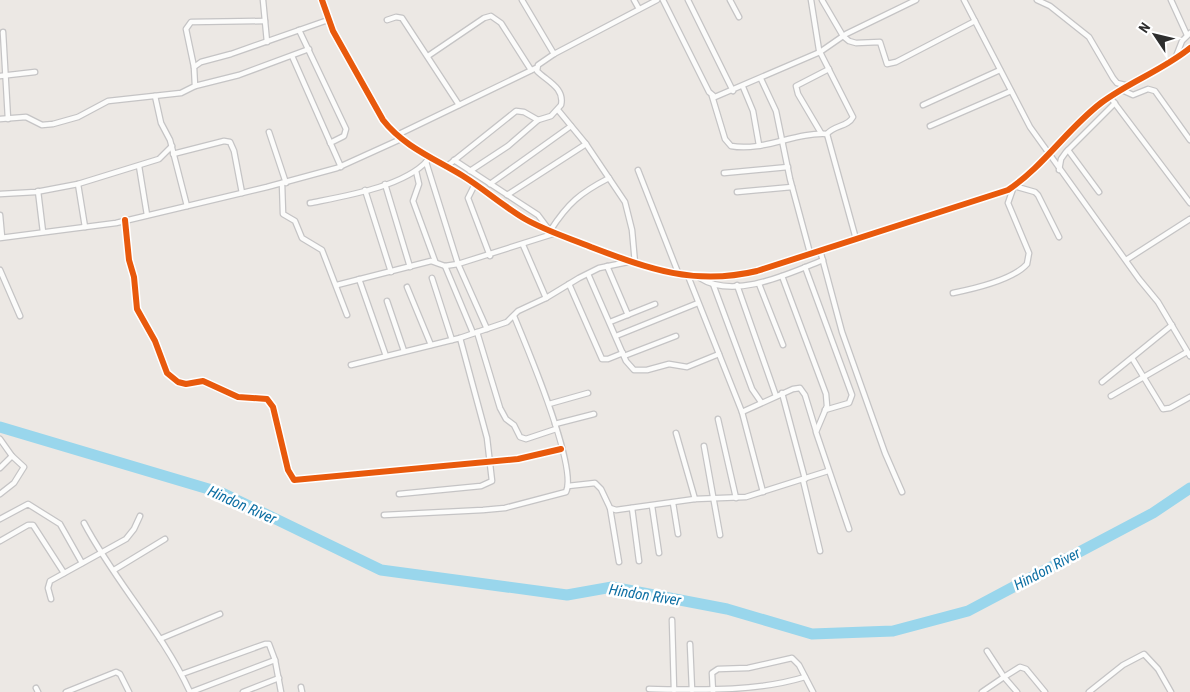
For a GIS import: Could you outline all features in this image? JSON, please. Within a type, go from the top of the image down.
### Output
[{"type":"street","points":[[263,0],[267,42]]},
{"type":"street","points":[[322,0],[328,20],[383,120],[399,137],[428,160],[446,167],[475,184],[524,218],[550,231],[632,262],[679,275],[698,277],[740,275],[980,201],[1014,186],[1078,124],[1110,97],[1176,59],[1190,48]]},
{"type":"street","points":[[522,0],[554,54]]},
{"type":"street","points":[[634,0],[639,9]]},
{"type":"street","points":[[0,215],[1,238],[85,227],[147,216],[284,183],[342,166],[459,105],[536,68],[554,54],[657,0]]},
{"type":"street","points":[[664,0],[712,96],[727,144],[736,147],[782,142],[824,133],[849,122],[853,117],[820,52],[811,0]]},
{"type":"street","points":[[688,0],[733,91]]},
{"type":"street","points":[[730,0],[739,17]]},
{"type":"street","points":[[822,0],[843,36],[856,43],[880,42],[885,61],[891,64],[975,21]]},
{"type":"street","points":[[712,96],[717,97],[743,87],[820,52],[843,36],[916,0]]},
{"type":"street","points":[[964,0],[1030,127],[1048,155],[1158,302],[1189,354],[1111,396]]},
{"type":"street","points":[[1037,0],[1050,6],[1088,37],[1113,78],[1117,82],[1129,86]]},
{"type":"street","points":[[1172,0],[1189,34],[1179,46],[1176,59]]},
{"type":"street","points":[[428,56],[484,18],[491,16],[501,23],[531,70]]},
{"type":"street","points":[[387,20],[396,17],[402,18],[459,105]]},
{"type":"street","points":[[194,67],[201,62],[267,42],[328,20]]},
{"type":"street","points":[[194,86],[194,67],[186,29],[188,24],[196,22],[265,21]]},
{"type":"street","points":[[299,30],[346,129],[344,136],[330,143]]},
{"type":"street","points":[[3,32],[3,76],[8,119]]},
{"type":"street","points":[[0,120],[26,117],[48,125],[78,118],[108,101],[181,93],[194,86],[239,75],[309,49]]},
{"type":"street","points":[[292,56],[342,166]]},
{"type":"street","points":[[470,171],[508,146],[538,120],[551,116],[558,110],[562,101],[560,91],[536,68]]},
{"type":"street","points":[[829,69],[796,86],[798,94],[824,133],[856,239]]},
{"type":"street","points":[[923,105],[1000,70]]},
{"type":"street","points":[[3,76],[35,72]]},
{"type":"street","points":[[761,78],[774,105],[792,187],[810,253]]},
{"type":"street","points":[[743,87],[753,111],[759,145]]},
{"type":"street","points":[[1122,90],[1133,95],[1148,89],[1155,91],[1190,140]]},
{"type":"street","points":[[930,126],[1011,91]]},
{"type":"street","points":[[155,96],[161,123],[172,146],[187,206]]},
{"type":"street","points":[[1110,97],[1190,203]]},
{"type":"street","points":[[1059,170],[1061,159],[1068,150],[1115,103]]},
{"type":"street","points":[[446,167],[516,111],[520,110],[538,120]]},
{"type":"street","points":[[558,110],[586,144],[625,202],[632,230],[632,262]]},
{"type":"street","points":[[490,184],[571,126]]},
{"type":"street","points":[[269,132],[284,183],[283,214],[295,221],[302,238],[322,250],[337,284],[347,315]]},
{"type":"street","points":[[174,154],[230,142],[234,151],[242,193]]},
{"type":"street","points":[[507,195],[586,144]]},
{"type":"street","points":[[0,194],[38,192],[78,184],[159,159],[172,146]]},
{"type":"street","points":[[1068,150],[1099,192]]},
{"type":"street","points":[[310,203],[385,184],[416,171],[428,160]]},
{"type":"street","points":[[428,160],[458,264],[487,329]]},
{"type":"street","points":[[454,160],[538,215],[550,231]]},
{"type":"street","points":[[139,166],[147,216]]},
{"type":"street","points":[[724,173],[788,167]]},
{"type":"street","points":[[638,170],[679,275]]},
{"type":"street","points":[[416,171],[418,184],[413,201],[435,261]]},
{"type":"street","points":[[550,231],[567,206],[576,197],[609,178]]},
{"type":"street","points":[[78,184],[85,227]]},
{"type":"street","points":[[385,184],[410,266]]},
{"type":"street","points":[[475,184],[468,198],[490,256]]},
{"type":"street","points":[[1014,186],[1035,192],[1059,237]]},
{"type":"street","points":[[953,293],[979,287],[1016,272],[1027,264],[1029,253],[1008,204],[1014,186]]},
{"type":"street","points":[[737,192],[792,187]]},
{"type":"street","points":[[365,190],[391,272]]},
{"type":"street","points":[[38,192],[43,232]]},
{"type":"street","points":[[1126,260],[1190,219]]},
{"type":"street","points":[[125,220],[137,308],[155,341],[167,373],[178,382],[186,384],[203,381],[238,397],[267,399],[273,407],[288,470],[294,480],[490,462],[547,454],[562,449]]},
{"type":"street","points":[[337,284],[435,261],[445,266],[458,264],[490,256],[556,233]]},
{"type":"street","points":[[523,245],[546,298]]},
{"type":"street","points":[[820,250],[842,332],[885,453],[902,492]]},
{"type":"street","points":[[698,277],[713,284],[737,286],[759,284],[822,260]]},
{"type":"street","points":[[352,365],[460,338],[507,322],[518,311],[546,298],[588,274],[607,266],[632,262]]},
{"type":"street","points":[[445,266],[475,333],[500,408],[506,419],[514,425],[520,437],[526,439],[556,426],[594,414]]},
{"type":"street","points":[[607,266],[628,315]]},
{"type":"street","points":[[804,268],[852,395],[849,403],[825,410]]},
{"type":"street","points":[[0,270],[20,316]]},
{"type":"street","points":[[588,274],[623,354],[630,366],[638,371],[669,364],[687,367],[719,354]]},
{"type":"street","points":[[688,276],[742,412],[763,492]]},
{"type":"street","points":[[782,276],[828,403],[816,432]]},
{"type":"street","points":[[432,278],[452,340]]},
{"type":"street","points":[[359,279],[386,356]]},
{"type":"street","points":[[569,284],[602,358],[608,359],[676,336]]},
{"type":"street","points":[[713,284],[752,389],[761,402]]},
{"type":"street","points":[[759,284],[783,346]]},
{"type":"street","points":[[737,286],[776,396]]},
{"type":"street","points":[[407,287],[431,345]]},
{"type":"street","points":[[387,301],[404,351]]},
{"type":"street","points":[[616,336],[698,303]]},
{"type":"street","points":[[610,322],[655,304]]},
{"type":"street","points":[[384,515],[505,508],[566,492],[568,486],[556,426],[514,316]]},
{"type":"street","points":[[1102,382],[1172,324]]},
{"type":"street","points":[[399,494],[489,483],[492,478],[487,438],[460,338]]},
{"type":"street","points":[[1132,358],[1163,409],[1170,408],[1190,397]]},
{"type":"street","points":[[742,412],[752,409],[761,402],[782,393],[800,388],[805,395],[828,471],[849,529]]},
{"type":"street","points":[[549,404],[588,393]]},
{"type":"street","points":[[782,393],[820,551]]},
{"type":"street","points":[[718,419],[736,498]]},
{"type":"street","points":[[676,432],[695,499]]},
{"type":"street","points":[[0,441],[24,467],[14,483],[0,494]]},
{"type":"street","points":[[704,446],[715,498],[720,535]]},
{"type":"street","points":[[0,468],[12,456]]},
{"type":"street","points":[[610,508],[616,510],[695,499],[736,498],[763,492],[828,471]]},
{"type":"street","points":[[568,486],[595,483],[602,489],[610,508],[619,562]]},
{"type":"street","points":[[673,503],[678,534]]},
{"type":"street","points":[[0,518],[28,504],[60,524],[82,563]]},
{"type":"street","points":[[652,506],[658,553]]},
{"type":"street","points":[[632,508],[639,561]]},
{"type":"street","points":[[51,599],[47,584],[130,535],[140,516]]},
{"type":"street","points":[[84,523],[100,552],[114,570],[182,674],[190,692],[275,660]]},
{"type":"street","points":[[0,541],[28,525],[33,525],[64,574]]},
{"type":"street","points":[[114,570],[165,539]]},
{"type":"street","points":[[160,639],[220,614]]},
{"type":"street","points":[[672,620],[674,690]]},
{"type":"street","points":[[182,674],[265,644],[271,647],[281,692]]},
{"type":"street","points":[[690,644],[692,690]]},
{"type":"street","points":[[987,651],[1004,677],[1017,692]]},
{"type":"street","points":[[1089,692],[1123,665],[1144,654],[1158,669],[1171,692]]},
{"type":"street","points":[[713,691],[712,673],[718,669],[748,668],[792,658],[796,659],[813,692]]},
{"type":"street","points":[[982,692],[991,690],[1004,677],[1023,667],[1045,692]]},
{"type":"street","points":[[66,692],[116,672],[120,674],[128,691],[122,692]]},
{"type":"street","points":[[649,689],[713,691],[784,684],[805,677]]},
{"type":"street","points":[[242,692],[279,678]]},
{"type":"waterway","name":"Hindon River","points":[[0,427],[222,493],[381,570],[567,595],[612,587],[727,609],[812,634],[893,631],[968,611],[1153,513],[1190,488]]},
{"type":"cycle path","points":[[322,0],[333,31],[383,120],[410,145],[463,176],[517,214],[541,227],[633,262],[672,273],[693,276],[713,277],[757,271],[1008,190],[1033,170],[1077,124],[1101,103],[1169,63],[1190,48]]},
{"type":"cycle path","points":[[125,220],[137,309],[155,341],[167,373],[178,382],[186,384],[203,381],[238,397],[267,399],[273,407],[288,470],[294,480],[518,459],[561,449]]}]
